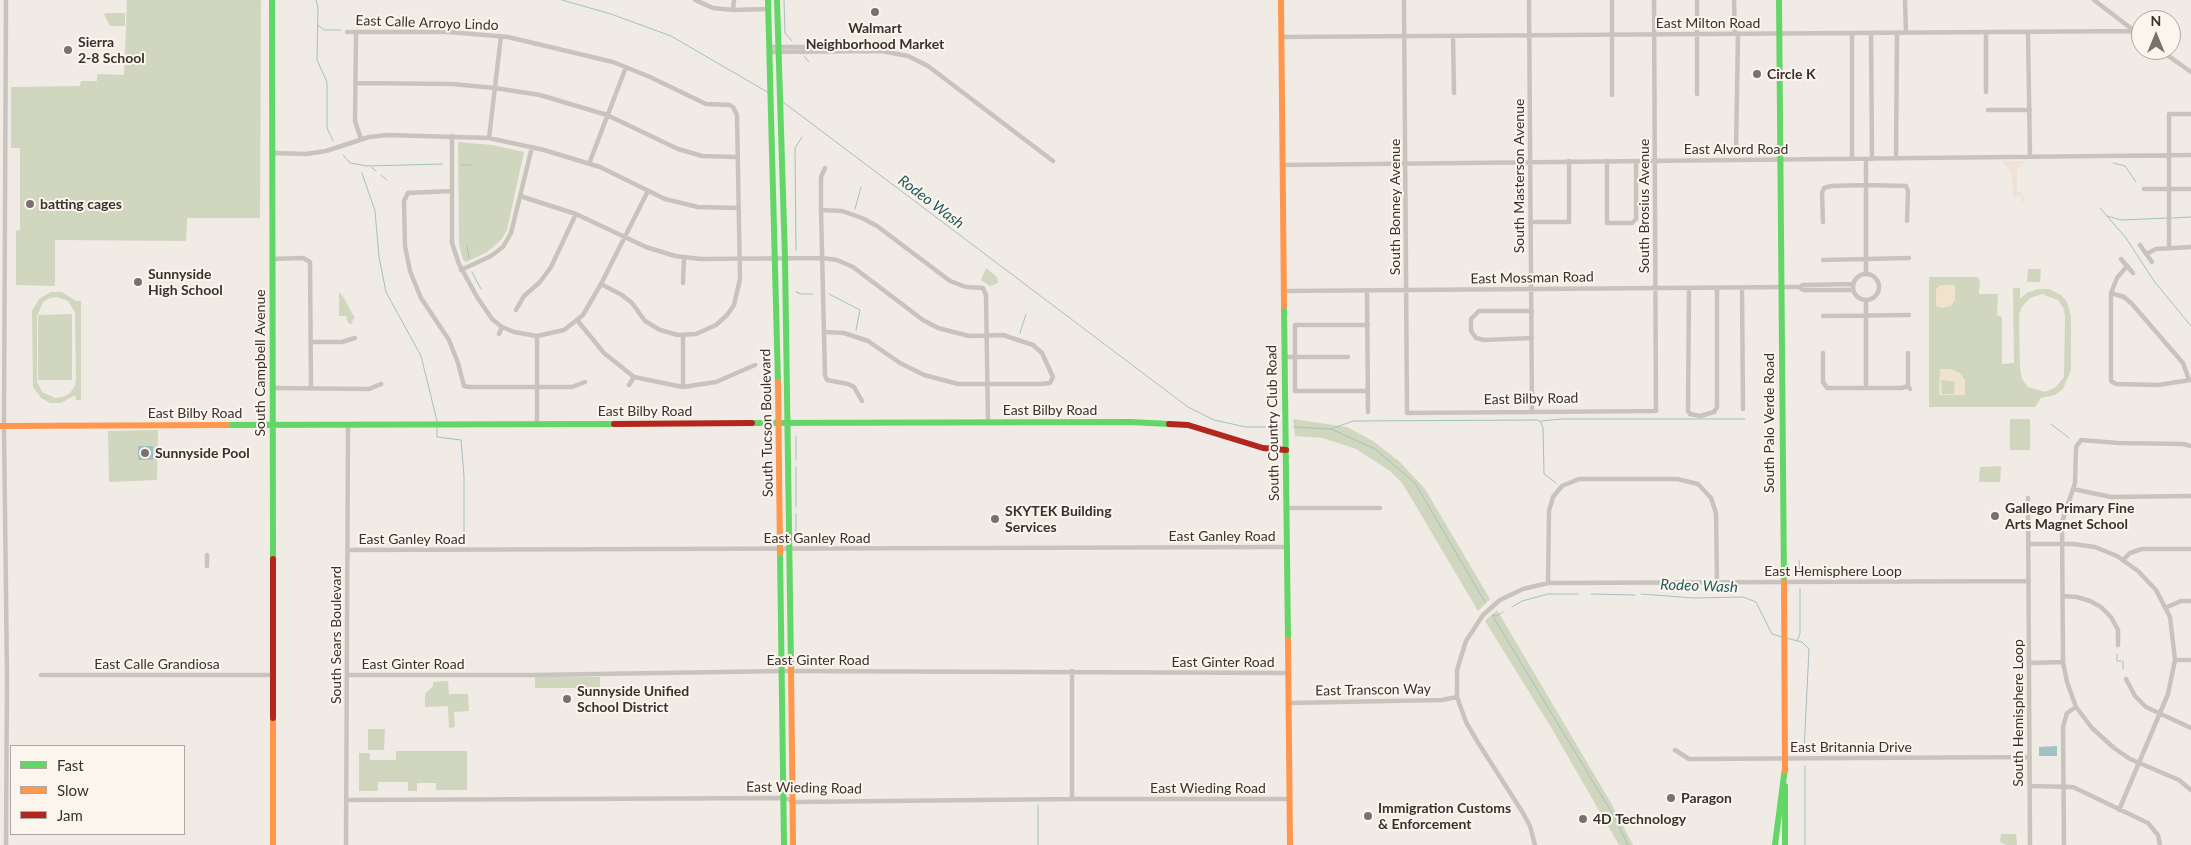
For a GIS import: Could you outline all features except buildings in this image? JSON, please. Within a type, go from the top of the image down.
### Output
[{"type":"main road","name":"South Campbell Avenue","points":[[272,0],[273,845]]},
{"type":"main road","name":"South Tucson Boulevard","points":[[768,0],[782,549],[784,845]]},
{"type":"main road","name":"South Tucson Boulevard","points":[[777,0],[782,105],[785,259],[793,845]]},
{"type":"main road","name":"South Country Club Road","points":[[1281,0],[1290,845]]},
{"type":"main road","name":"South Palo Verde Road","points":[[1779,0],[1782,160],[1782,582],[1785,845]]},
{"type":"main road","name":"East Bilby Road","points":[[2,426],[1131,422],[1188,425],[1263,448],[1286,450]]},
{"type":"main road","points":[[1775,845],[1785,768]]},
{"type":"street","points":[[6,0],[3,50],[2,426],[7,678],[3,801],[6,845]]},
{"type":"street","points":[[695,0],[713,8],[733,10],[768,9]]},
{"type":"street","points":[[733,10],[734,0]]},
{"type":"street","name":"South Bonney Avenue","points":[[1404,0],[1407,413]]},
{"type":"street","name":"South Masterson Avenue","points":[[1529,0],[1532,412]]},
{"type":"street","points":[[1612,0],[1612,95]]},
{"type":"street","name":"South Brosius Avenue","points":[[1654,0],[1656,411]]},
{"type":"street","points":[[1696,0],[1698,94]]},
{"type":"street","points":[[1734,0],[1736,34],[1736,151]]},
{"type":"street","points":[[1905,0],[1906,33]]},
{"type":"street","points":[[2094,0],[2131,28]]},
{"type":"street","name":"East Milton Road","points":[[1282,37],[2131,31]]},
{"type":"street","name":"East Calle Arroyo Lindo","points":[[347,32],[449,32],[501,36],[562,48],[626,67],[706,104],[735,105],[737,115],[737,157]]},
{"type":"street","points":[[356,32],[355,121],[361,139]]},
{"type":"street","points":[[1986,32],[1986,92]]},
{"type":"street","points":[[2028,32],[2030,157]]},
{"type":"street","points":[[1852,33],[1852,159]]},
{"type":"street","points":[[1871,33],[1872,159]]},
{"type":"street","points":[[1896,159],[1897,33]]},
{"type":"street","points":[[489,138],[501,36]]},
{"type":"street","points":[[1453,36],[1454,93]]},
{"type":"street","points":[[770,49],[894,52],[924,64],[1053,161]]},
{"type":"street","points":[[2174,60],[2191,72]]},
{"type":"street","points":[[589,164],[626,67]]},
{"type":"street","points":[[356,83],[452,84],[540,95],[607,115],[678,149],[702,156],[737,157],[738,294],[735,307],[716,325],[696,334],[683,335],[660,330],[645,321],[632,303],[622,295],[601,284]]},
{"type":"street","points":[[1988,110],[2030,110]]},
{"type":"street","points":[[2169,247],[2169,114],[2191,114]]},
{"type":"street","points":[[272,153],[315,152],[361,139],[387,135],[489,138],[532,147],[589,164],[665,199],[698,207],[738,208]]},
{"type":"street","points":[[452,136],[452,243],[461,270],[492,319],[502,327],[514,332],[537,336],[564,330],[583,315],[601,284],[648,191]]},
{"type":"street","points":[[461,270],[491,256],[503,247],[511,234],[532,147]]},
{"type":"street","name":"East Alvord Road","points":[[1282,166],[1530,161],[2191,155]]},
{"type":"street","points":[[1866,159],[1866,273]]},
{"type":"street","points":[[1530,222],[1569,222],[1569,161]]},
{"type":"street","points":[[1607,161],[1607,223],[1632,223],[1636,219],[1636,161]]},
{"type":"street","points":[[825,168],[821,177],[825,375],[827,380],[854,387],[862,401]]},
{"type":"street","points":[[1823,222],[1823,187],[1866,185],[1908,185],[1907,221]]},
{"type":"street","points":[[2144,189],[2191,189]]},
{"type":"street","points":[[452,191],[407,192],[404,201],[405,246],[410,271],[421,298],[449,340],[458,363],[462,387],[572,387],[585,382]]},
{"type":"street","points":[[520,196],[576,214],[646,247],[684,257],[739,260],[822,258],[837,260],[853,268],[923,320],[938,328],[969,336],[987,337],[1003,335],[1033,345],[1042,353],[1052,371],[1053,377],[1050,383],[958,384],[924,375],[900,363],[868,341],[844,334],[824,332]]},
{"type":"street","points":[[821,210],[842,211],[862,218],[877,226],[950,281],[966,287],[984,288],[986,295],[988,423]]},
{"type":"street","points":[[516,310],[524,296],[540,282],[551,267],[576,214]]},
{"type":"street","points":[[2140,245],[2152,262]]},
{"type":"street","points":[[2146,254],[2156,249],[2191,247]]},
{"type":"street","points":[[683,282],[684,257]]},
{"type":"street","points":[[272,258],[303,258],[310,262],[311,388]]},
{"type":"street","points":[[1823,260],[1908,258]]},
{"type":"street","points":[[2121,259],[2133,273]]},
{"type":"street","points":[[2111,293],[2124,297],[2132,304],[2183,363],[2190,380],[2158,385],[2112,383],[2110,378],[2111,293],[2117,278],[2127,266]]},
{"type":"street","points":[[1866,273],[1876,279],[1879,286],[1874,297],[1866,300],[1858,297],[1853,290],[1852,284],[1857,276],[1866,273]]},
{"type":"street","points":[[1799,287],[1803,285],[1852,284]]},
{"type":"street","points":[[1799,287],[1803,290],[1853,290]]},
{"type":"street","name":"East Mossman Road","points":[[1283,291],[1799,287]]},
{"type":"street","points":[[1689,288],[1688,411],[1690,414],[1700,416],[1714,412],[1717,407],[1716,288]]},
{"type":"street","points":[[1742,288],[1743,409]]},
{"type":"street","points":[[1368,291],[1368,412]]},
{"type":"street","points":[[1866,300],[1866,388]]},
{"type":"street","points":[[1532,311],[1479,311],[1471,319],[1471,331],[1476,338],[1484,340],[1532,338]]},
{"type":"street","points":[[1823,316],[1908,315]]},
{"type":"street","points":[[577,320],[604,353],[634,378],[683,386],[716,382],[755,365]]},
{"type":"street","points":[[1368,324],[1295,325],[1295,391],[1368,391]]},
{"type":"street","points":[[499,334],[502,327]]},
{"type":"street","points":[[683,335],[683,386]]},
{"type":"street","points":[[537,336],[538,424]]},
{"type":"street","points":[[311,342],[342,342],[355,338]]},
{"type":"street","points":[[1823,353],[1825,387],[1909,388],[1908,353]]},
{"type":"street","points":[[1284,357],[1348,357]]},
{"type":"street","points":[[629,385],[634,378]]},
{"type":"street","points":[[272,388],[369,389],[381,384]]},
{"type":"street","name":"East Bilby Road","points":[[1407,413],[1656,411]]},
{"type":"street","name":"South Sears Boulevard","points":[[346,845],[348,425]]},
{"type":"street","points":[[2191,446],[2183,444],[2118,443],[2081,440],[2076,447],[2075,483],[2062,522],[2063,662],[2067,682],[2076,707],[2092,728],[2114,748],[2139,763],[2179,780],[2191,790]]},
{"type":"street","points":[[1548,583],[1549,511],[1552,497],[1562,486],[1579,479],[1677,478],[1698,484],[1711,498],[1716,513],[1717,582]]},
{"type":"street","points":[[2073,489],[2111,497],[2191,496]]},
{"type":"street","name":"South Hemisphere Loop","points":[[2028,498],[2030,845]]},
{"type":"street","points":[[1287,508],[1380,508]]},
{"type":"street","points":[[2029,544],[2095,547],[2123,560],[2138,571],[2156,590],[2170,617],[2174,660],[2168,694],[2119,810]]},
{"type":"street","name":"East Ganley Road","points":[[347,550],[1288,548]]},
{"type":"street","points":[[2123,560],[2130,553],[2142,549],[2191,549]]},
{"type":"street","points":[[207,555],[207,566]]},
{"type":"street","name":"East Hemisphere Loop","points":[[1535,845],[1530,826],[1523,813],[1466,722],[1458,697],[1457,670],[1466,641],[1483,615],[1500,600],[1523,589],[1548,583],[2029,581]]},
{"type":"street","points":[[0,589],[6,589]]},
{"type":"street","points":[[2063,596],[2077,597],[2101,607],[2111,617],[2118,630],[2118,645]]},
{"type":"street","points":[[2165,608],[2182,602],[2191,602]]},
{"type":"street","points":[[2174,660],[2191,660]]},
{"type":"street","points":[[2029,663],[2063,662]]},
{"type":"street","points":[[1072,671],[1072,798]]},
{"type":"street","name":"East Ginter Road","points":[[348,675],[1072,671],[1099,673],[1288,673]]},
{"type":"street","name":"East Calle Grandiosa","points":[[41,675],[273,676]]},
{"type":"street","points":[[0,678],[7,678]]},
{"type":"street","points":[[2126,679],[2135,696],[2146,707],[2191,728]]},
{"type":"street","name":"East Transcon Way","points":[[1288,703],[1442,700],[1458,697]]},
{"type":"street","points":[[2064,845],[2063,727],[2067,713],[2076,707]]},
{"type":"street","points":[[0,736],[6,736]]},
{"type":"street","name":"East Britannia Drive","points":[[1675,750],[1689,759],[2030,758]]},
{"type":"street","points":[[2030,786],[2073,787],[2148,823],[2158,835],[2160,845]]},
{"type":"street","name":"East Wieding Road","points":[[347,800],[784,798],[792,802],[1072,798],[1290,799]]},
{"type":"green space","points":[[127,0],[261,0],[260,218],[187,218],[186,241],[55,240],[55,286],[16,285],[16,231],[20,230],[20,148],[11,148],[11,87],[80,86],[81,81],[97,81],[97,74],[124,75]]},
{"type":"green space","points":[[125,13],[125,26],[110,26],[104,14]]},
{"type":"green space","points":[[458,142],[492,145],[524,152],[507,230],[501,240],[487,252],[466,262],[463,260],[459,244]]},
{"type":"green space","points":[[986,268],[997,277],[998,283],[990,286],[981,280]]},
{"type":"green space","points":[[2028,269],[2041,269],[2040,282],[2027,282]]},
{"type":"green space","points":[[1929,277],[1977,277],[1980,280],[1979,294],[1998,294],[1997,315],[2002,317],[2002,364],[2014,363],[2013,288],[2020,288],[2020,299],[2027,293],[2038,289],[2049,289],[2061,295],[2067,302],[2071,316],[2071,370],[2063,389],[2055,395],[2041,398],[2035,407],[1929,407]],"holes":[[[2042,294],[2058,300],[2064,309],[2065,316],[2064,377],[2056,387],[2045,392],[2028,387],[2022,379],[2020,369],[2019,315],[2021,308],[2030,298]]]},
{"type":"green space","points":[[51,292],[62,292],[76,301],[81,301],[81,400],[76,400],[75,395],[61,403],[50,403],[41,398],[33,387],[32,311],[39,299]],"holes":[[[57,297],[68,301],[75,312],[76,379],[75,386],[70,393],[63,397],[55,398],[42,392],[37,381],[37,316],[43,302],[50,298]]]},
{"type":"green space","points":[[339,292],[355,318],[352,324],[348,323],[346,316],[339,316]]},
{"type":"green space","points":[[72,314],[72,380],[38,380],[38,315]]},
{"type":"green space","points":[[1293,419],[1347,427],[1373,441],[1400,462],[1425,489],[1490,599],[1478,611],[1410,496],[1401,482],[1390,471],[1356,449],[1323,438],[1295,436]]},
{"type":"green space","points":[[2010,419],[2030,419],[2030,450],[2010,450]]},
{"type":"green space","points":[[158,430],[157,480],[109,482],[108,431]]},
{"type":"green space","points":[[2001,466],[2000,482],[1979,482],[1980,467]]},
{"type":"green space","points":[[1497,610],[1611,803],[1633,845],[1619,845],[1552,729],[1485,621]]},
{"type":"green space","points":[[535,677],[600,677],[600,688],[535,688]]},
{"type":"green space","points":[[448,681],[449,694],[468,694],[469,711],[454,712],[455,727],[449,728],[448,706],[425,707],[425,694],[433,686],[433,682]]},
{"type":"green space","points":[[368,729],[385,729],[384,750],[368,750]]},
{"type":"green space","points":[[396,751],[467,751],[467,790],[436,790],[436,783],[417,783],[417,791],[408,791],[408,782],[378,782],[378,791],[359,791],[359,753],[370,753],[370,760],[396,760]]},
{"type":"green space","points":[[2001,834],[2016,834],[2017,845],[2006,845],[2000,842]]},
{"type":"sand","points":[[1941,285],[1955,285],[1955,300],[1951,306],[1942,308],[1936,306],[1936,289]]},
{"type":"sand","points":[[1940,369],[1950,369],[1960,373],[1965,380],[1965,395],[1939,395]],"holes":[[[1941,380],[1955,382],[1954,394],[1942,394]]]},
{"type":"shaded area","points":[[2002,161],[2026,161],[2017,169],[2017,191],[2021,191],[2025,202],[2021,202],[2021,197],[2013,197],[2012,173]]},
{"type":"water","name":"Sunnyside Pool","points":[[138,446],[153,446],[153,460],[138,460]]},
{"type":"water","points":[[2057,746],[2057,756],[2039,756],[2039,747]]},
{"type":"waterway","points":[[316,0],[318,7],[317,60],[327,82],[327,128],[333,141]]},
{"type":"waterway","name":"Rodeo Wash","points":[[562,0],[611,14],[671,36],[769,93]]},
{"type":"waterway","points":[[784,0],[785,33],[792,41]]},
{"type":"waterway","points":[[318,25],[324,30],[341,30]]},
{"type":"waterway","points":[[804,56],[809,62]]},
{"type":"waterway","name":"Rodeo Wash","points":[[783,102],[1188,407],[1214,420],[1246,427],[1279,427]]},
{"type":"waterway","points":[[796,250],[795,148],[802,137]]},
{"type":"waterway","points":[[343,155],[350,163],[367,166],[443,164]]},
{"type":"waterway","points":[[2113,163],[2125,166],[2136,182]]},
{"type":"waterway","points":[[462,165],[471,165]]},
{"type":"waterway","points":[[371,167],[376,171]]},
{"type":"waterway","points":[[362,173],[375,211],[379,257],[386,292],[421,356],[437,421]]},
{"type":"waterway","points":[[381,175],[387,180]]},
{"type":"waterway","points":[[855,209],[861,187]]},
{"type":"waterway","points":[[2100,208],[2126,238],[2154,281],[2191,326]]},
{"type":"waterway","points":[[2107,216],[2121,220],[2168,218]]},
{"type":"waterway","points":[[2172,218],[2191,217]]},
{"type":"waterway","points":[[467,246],[469,258]]},
{"type":"waterway","points":[[472,272],[481,289]]},
{"type":"waterway","points":[[796,292],[813,294]]},
{"type":"waterway","points":[[829,294],[860,310],[856,330]]},
{"type":"waterway","points":[[1020,333],[1026,314]]},
{"type":"waterway","points":[[1541,421],[1562,419],[1745,419]]},
{"type":"waterway","points":[[1331,429],[1353,421],[1537,420],[1541,422],[1543,428],[1544,474],[1556,483]]},
{"type":"waterway","points":[[2051,424],[2069,438]]},
{"type":"waterway","points":[[437,427],[437,437],[461,440],[464,476],[464,537]]},
{"type":"waterway","name":"Rodeo Wash","points":[[1294,427],[1331,429],[1375,449],[1415,483],[1485,602]]},
{"type":"waterway","points":[[796,436],[796,460]]},
{"type":"waterway","points":[[796,467],[796,507]]},
{"type":"waterway","points":[[796,514],[796,541]]},
{"type":"waterway","points":[[1799,560],[1800,575]]},
{"type":"waterway","points":[[1797,641],[1800,634],[1800,589]]},
{"type":"waterway","name":"Rodeo Wash","points":[[1512,607],[1522,601],[1548,594],[1578,594]]},
{"type":"waterway","name":"Rodeo Wash","points":[[1591,594],[1635,595]]},
{"type":"waterway","name":"Rodeo Wash","points":[[1641,594],[1694,598],[1743,597],[1756,602],[1772,634],[1782,637]]},
{"type":"waterway","points":[[1503,612],[1496,616],[1492,615],[1615,818],[1628,845]]},
{"type":"waterway","name":"Rodeo Wash","points":[[1786,638],[1802,642],[1809,649],[1804,752]]},
{"type":"waterway","points":[[2117,654],[2117,661],[2121,661]]},
{"type":"waterway","points":[[2123,661],[2123,669]]},
{"type":"waterway","name":"Rodeo Wash","points":[[1805,766],[1805,845]]},
{"type":"waterway","points":[[1038,805],[1038,845]]},
{"type":"traffic: fast","points":[[272,0],[273,559]]},
{"type":"traffic: fast","points":[[768,0],[778,382]]},
{"type":"traffic: fast","points":[[777,0],[785,259],[791,666]]},
{"type":"traffic: fast","points":[[1779,0],[1784,582]]},
{"type":"traffic: fast","points":[[1284,306],[1288,640]]},
{"type":"traffic: fast","points":[[752,423],[1131,422],[1169,424]]},
{"type":"traffic: fast","points":[[227,425],[614,424]]},
{"type":"traffic: fast","points":[[780,553],[784,845]]},
{"type":"traffic: fast","points":[[1775,845],[1785,768]]},
{"type":"traffic: fast","points":[[1785,786],[1785,845]]},
{"type":"traffic: slow","points":[[1281,0],[1284,306]]},
{"type":"traffic: slow","points":[[778,382],[780,553]]},
{"type":"traffic: slow","points":[[0,426],[227,425]]},
{"type":"traffic: slow","points":[[1784,582],[1785,771]]},
{"type":"traffic: slow","points":[[1288,640],[1290,845]]},
{"type":"traffic: slow","points":[[791,666],[793,845]]},
{"type":"traffic: slow","points":[[273,718],[273,845]]},
{"type":"traffic: jam","points":[[614,424],[752,423]]},
{"type":"traffic: jam","points":[[1169,424],[1188,425],[1263,448],[1286,450]]},
{"type":"traffic: jam","points":[[273,559],[273,718]]},
{"type":"place","name":"Walmart Neighborhood Market","points":[[875,12]]},
{"type":"place","name":"Sierra 2-8 School","points":[[68,50]]},
{"type":"place","name":"Circle K","points":[[1757,74]]},
{"type":"place","name":"batting cages","points":[[30,204]]},
{"type":"place","name":"Sunnyside High School","points":[[138,282]]},
{"type":"place","name":"Sunnyside Pool","points":[[145,453]]},
{"type":"place","name":"Gallego Primary Fine Arts Magnet School","points":[[1995,516]]},
{"type":"place","name":"SKYTEK Building Services","points":[[995,519]]},
{"type":"place","name":"Sunnyside Unified School District","points":[[567,699]]},
{"type":"place","name":"Paragon","points":[[1671,798]]},
{"type":"place","name":"Immigration Customs & Enforcement","points":[[1368,816]]},
{"type":"place","name":"4D Technology","points":[[1583,819]]}]
